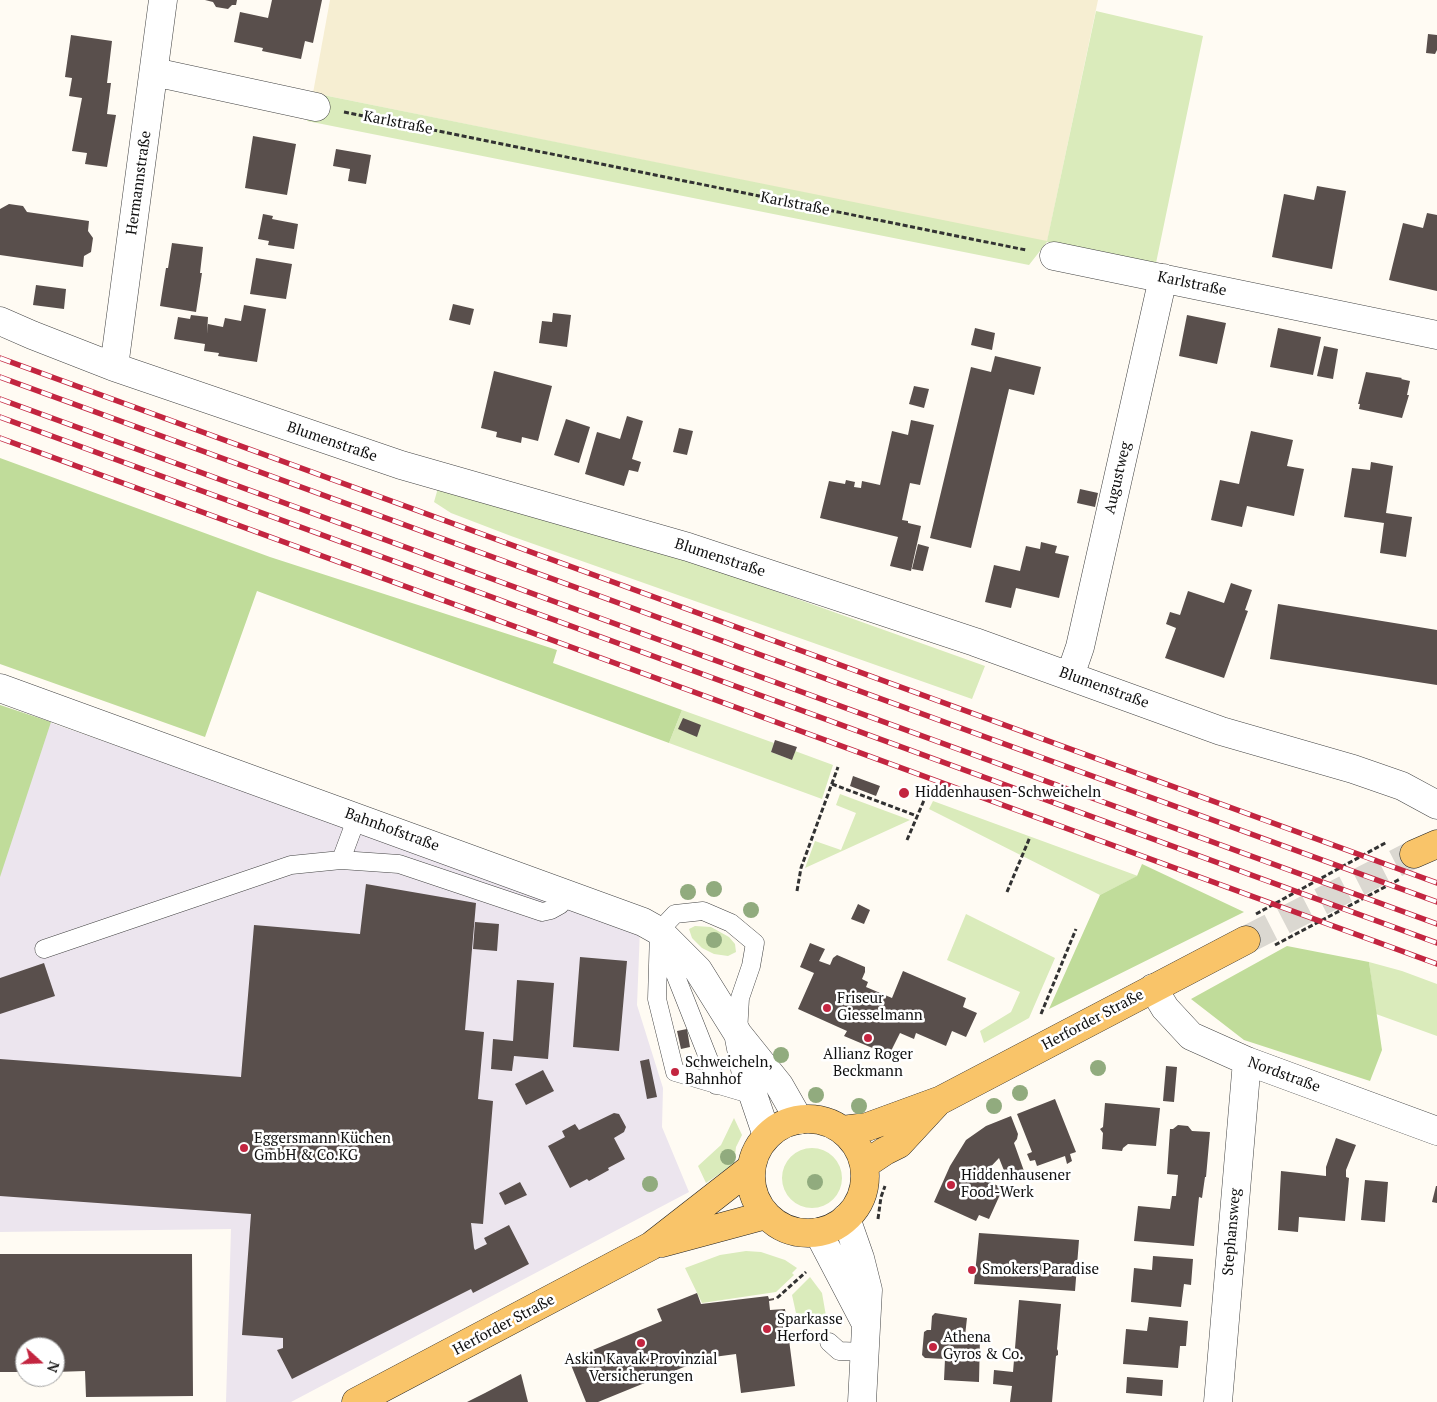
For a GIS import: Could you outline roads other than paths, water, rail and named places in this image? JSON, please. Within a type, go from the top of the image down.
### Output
[{"type":"main road","name":"Herforder Straße","points":[[842,1130],[867,1127],[941,1100],[1153,988],[1256,944]]},
{"type":"main road","name":"Herforder Straße","points":[[864,1166],[899,1144],[941,1100]]},
{"type":"main road","points":[[799,1120],[822,1121],[842,1130],[860,1152],[864,1166],[865,1180],[862,1194],[855,1207],[838,1225],[818,1232],[789,1230],[776,1224],[756,1202],[751,1185],[751,1168],[759,1145],[776,1128],[799,1120]]},
{"type":"main road","name":"Herforder Straße","points":[[356,1402],[532,1311],[651,1246],[751,1168]]},
{"type":"main road","name":"Herforder Straße","points":[[651,1246],[766,1215]]},
{"type":"street","name":"Hermannstraße","points":[[114,367],[163,0]]},
{"type":"street","points":[[154,72],[316,107]]},
{"type":"street","name":"Karlstraße","points":[[1054,256],[1437,335]]},
{"type":"street","name":"Augustweg","points":[[1070,676],[1080,647],[1163,278]]},
{"type":"street","name":"Blumenstraße","points":[[0,321],[114,367],[401,465],[688,547],[975,642],[1221,731],[1353,769],[1402,786],[1437,805]]},
{"type":"street","name":"Bahnhofstraße","points":[[0,688],[643,922],[659,931],[698,970],[738,1034],[778,1085],[799,1120]]},
{"type":"street","name":"Nordstraße","points":[[1153,988],[1164,1008],[1191,1036],[1247,1061],[1437,1131]]},
{"type":"street","name":"Bahnhofstraße","points":[[738,1034],[746,1074],[767,1136]]},
{"type":"street","name":"Stephansweg","points":[[1218,1402],[1247,1061]]},
{"type":"street","points":[[846,1218],[860,1258],[868,1290],[862,1402]]},
{"type":"street","points":[[818,1232],[867,1325]]},
{"type":"lane","points":[[341,860],[357,817]]},
{"type":"lane","points":[[44,949],[291,865],[341,860],[399,864],[542,912],[560,905],[566,894]]},
{"type":"lane","points":[[738,1034],[740,998],[751,966],[755,944],[731,923],[703,911],[675,914],[659,931],[657,999],[675,1072],[753,1095]]},
{"type":"lane","points":[[659,931],[711,1065],[716,1085]]},
{"type":"lane","points":[[829,1342],[839,1351],[865,1352]]},
{"type":"tunnel","points":[[1246,940],[1414,854]]},
{"type":"railway","points":[[0,358],[1437,883]]},
{"type":"railway","points":[[0,377],[1437,902]]},
{"type":"railway","points":[[0,399],[1437,924]]},
{"type":"railway","points":[[0,417],[1437,943]]},
{"type":"railway","points":[[0,438],[1437,964]]},
{"type":"place","name":"Hiddenhausen-Schweicheln","points":[[904,793]]},
{"type":"place","name":"Friseur Giesselmann","points":[[827,1008]]},
{"type":"place","name":"Allianz Roger Beckmann","points":[[868,1038]]},
{"type":"place","name":"Schweicheln, Bahnhof","points":[[675,1072]]},
{"type":"place","name":"Eggersmann Küchen GmbH & Co.KG","points":[[244,1148]]},
{"type":"place","name":"Hiddenhausener Food-Werk","points":[[951,1185]]},
{"type":"place","name":"Smokers Paradise","points":[[972,1270]]},
{"type":"place","name":"Sparkasse Herford","points":[[767,1329]]},
{"type":"place","name":"Askin Kavak Provinzial Versicherungen","points":[[641,1343]]},
{"type":"place","name":"Athena Gyros & Co.","points":[[933,1347]]}]
